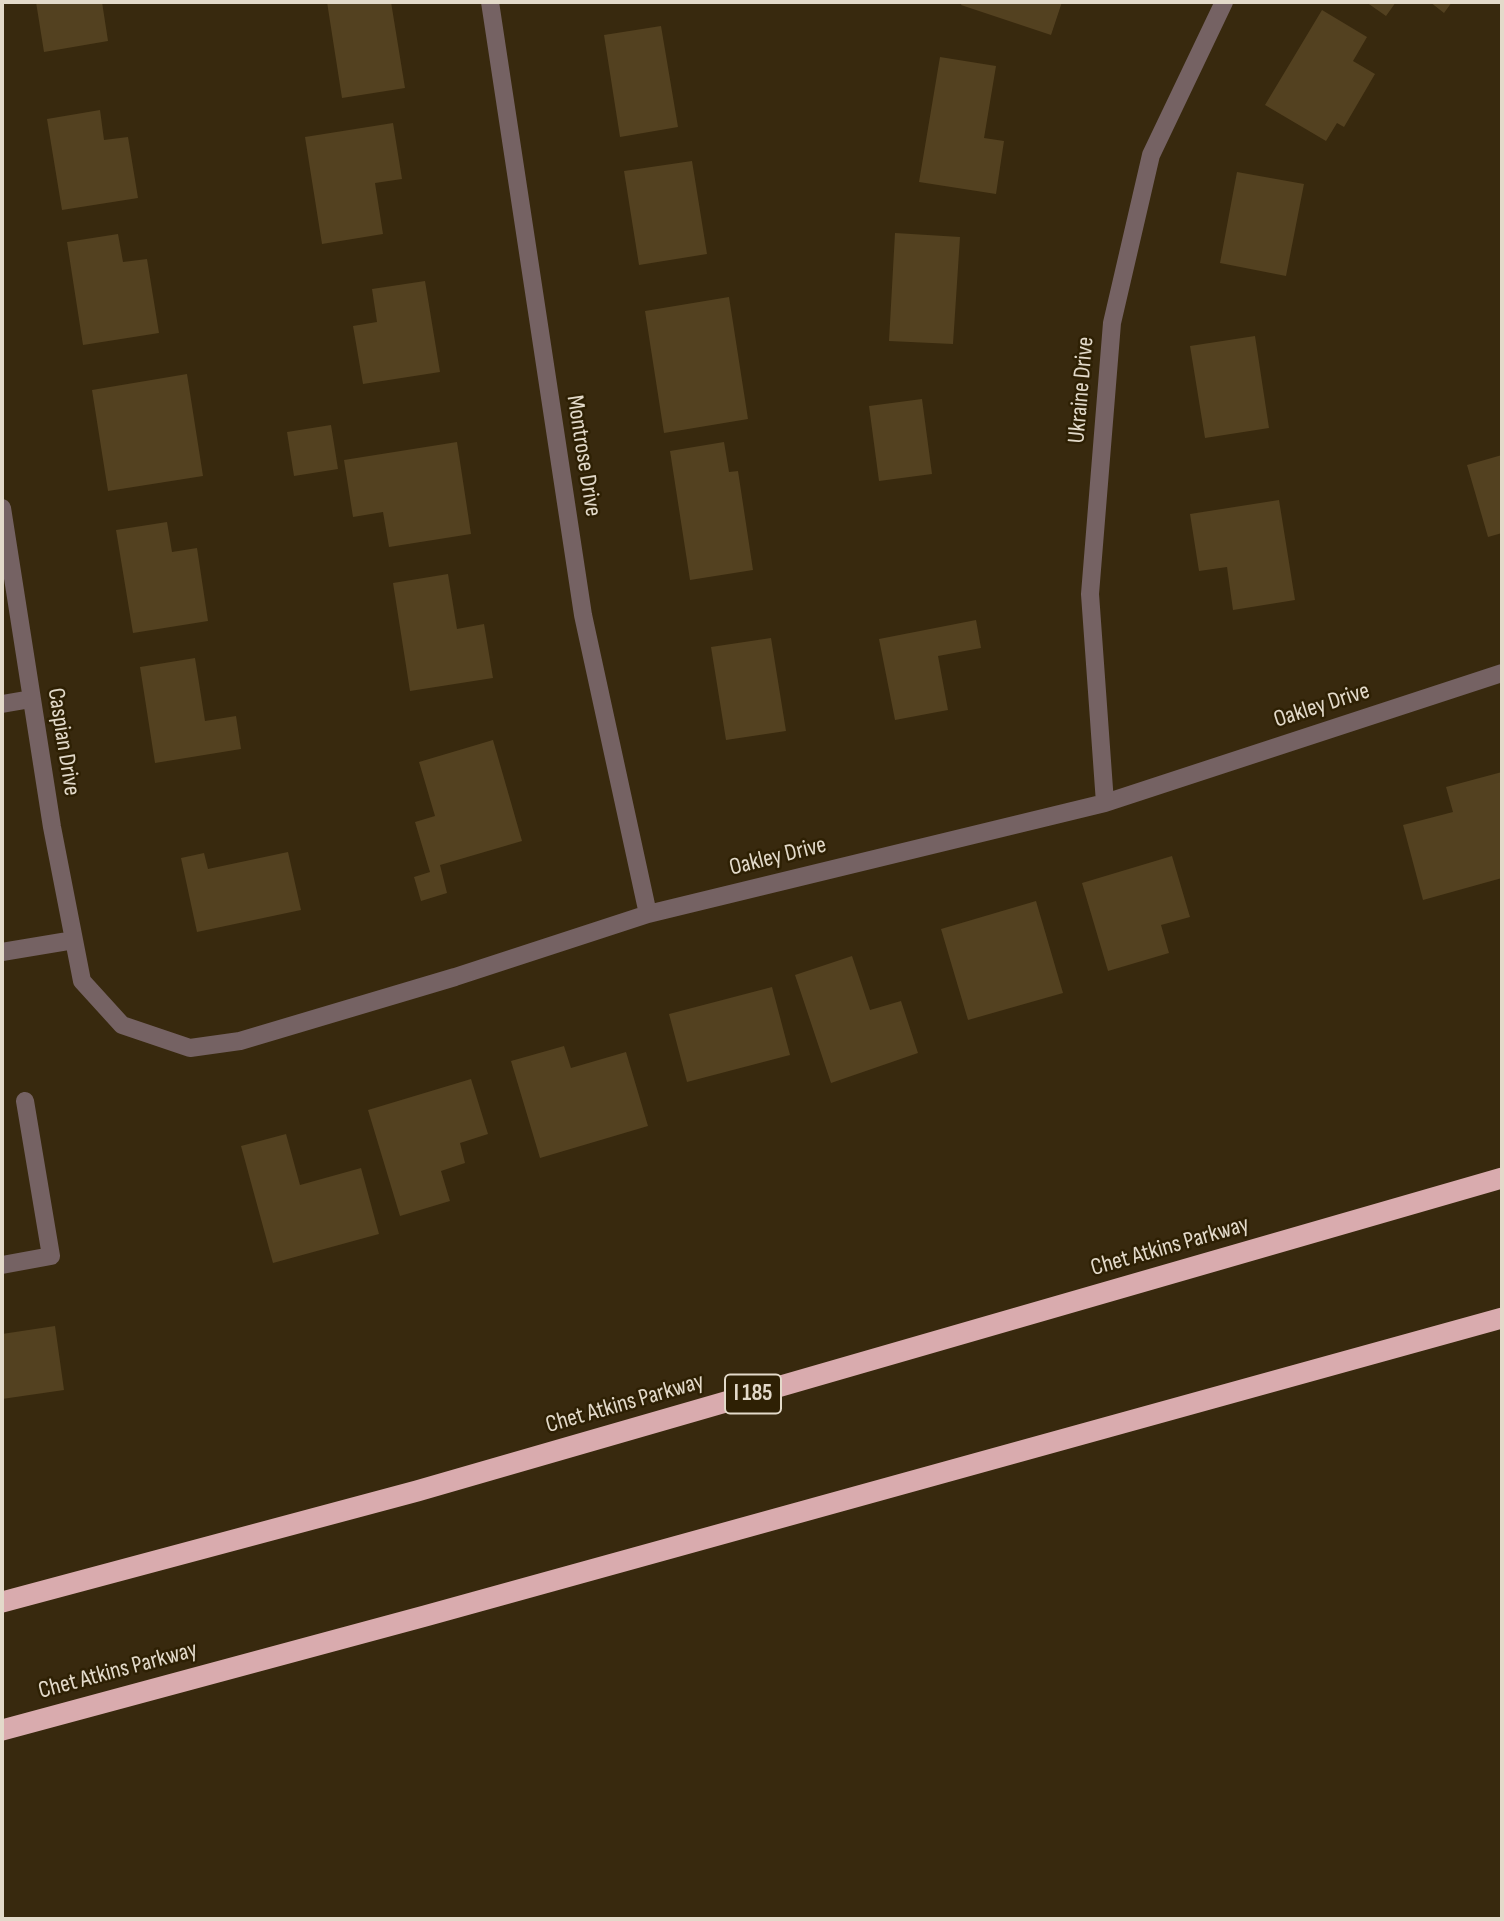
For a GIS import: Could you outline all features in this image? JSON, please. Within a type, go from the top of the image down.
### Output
[{"type":"highway","name":"Chet Atkins Parkway","points":[[2,1602],[417,1491],[1502,1178]]},
{"type":"highway","name":"Chet Atkins Parkway","points":[[2,1730],[438,1613],[1502,1318]]},
{"type":"street","name":"Montrose Drive","points":[[490,2],[583,615],[648,914]]},
{"type":"street","name":"Ukraine Drive","points":[[1105,803],[1090,594],[1112,323],[1151,155],[1224,2]]},
{"type":"street","name":"Caspian Drive","points":[[2,509],[52,827],[82,981]]},
{"type":"street","name":"Oakley Drive","points":[[82,981],[122,1025],[190,1048],[253,1037],[455,977],[648,914],[1105,803],[1502,673]]},
{"type":"street","points":[[2,704],[32,699]]},
{"type":"street","points":[[2,952],[74,940]]},
{"type":"street","points":[[2,1265],[51,1256],[25,1101]]},
{"type":"building","points":[[36,2],[102,2],[108,41],[44,52]]},
{"type":"building","points":[[327,2],[391,2],[405,88],[342,98]]},
{"type":"building","points":[[962,2],[1062,2],[1051,35],[961,5]]},
{"type":"building","points":[[1366,2],[1396,2],[1386,16]]},
{"type":"building","points":[[1430,2],[1452,2],[1444,13]]},
{"type":"building","points":[[1322,10],[1367,37],[1353,61],[1375,74],[1344,127],[1337,123],[1326,141],[1265,105]]},
{"type":"building","points":[[661,26],[678,127],[620,137],[604,35]]},
{"type":"building","points":[[940,57],[996,66],[984,138],[1004,141],[996,194],[919,182]]},
{"type":"building","points":[[100,110],[104,140],[128,137],[138,198],[62,210],[47,119]]},
{"type":"building","points":[[393,123],[402,179],[375,183],[383,234],[322,244],[305,137]]},
{"type":"building","points":[[692,161],[707,254],[639,265],[624,171]]},
{"type":"building","points":[[1237,172],[1304,184],[1286,276],[1220,263]]},
{"type":"building","points":[[895,233],[960,237],[953,344],[889,341]]},
{"type":"building","points":[[118,234],[123,262],[147,259],[159,333],[83,345],[67,242]]},
{"type":"building","points":[[425,281],[440,372],[363,384],[353,326],[377,322],[372,289]]},
{"type":"building","points":[[729,297],[748,419],[664,433],[645,311]]},
{"type":"building","points":[[1255,336],[1269,428],[1205,438],[1190,346]]},
{"type":"building","points":[[187,374],[203,476],[108,491],[92,390]]},
{"type":"building","points":[[922,399],[932,474],[879,481],[869,406]]},
{"type":"building","points":[[331,425],[338,469],[294,476],[287,432]]},
{"type":"building","points":[[457,442],[471,534],[389,547],[383,512],[353,517],[344,460]]},
{"type":"building","points":[[724,442],[729,472],[738,471],[753,570],[690,580],[670,451]]},
{"type":"building","points":[[1502,455],[1502,533],[1488,537],[1467,465]]},
{"type":"building","points":[[1279,500],[1295,600],[1233,610],[1227,567],[1199,571],[1190,514]]},
{"type":"building","points":[[167,522],[172,552],[197,548],[208,621],[133,633],[116,530]]},
{"type":"building","points":[[448,574],[457,629],[484,624],[493,678],[410,691],[393,583]]},
{"type":"building","points":[[976,620],[981,648],[938,656],[948,710],[895,720],[879,639]]},
{"type":"building","points":[[771,638],[786,731],[726,740],[711,647]]},
{"type":"building","points":[[195,658],[205,721],[236,716],[241,749],[155,763],[140,667]]},
{"type":"building","points":[[493,740],[522,841],[440,865],[447,893],[421,901],[414,877],[430,872],[415,822],[435,816],[419,762]]},
{"type":"building","points":[[1502,772],[1502,878],[1423,900],[1403,825],[1453,812],[1446,787]]},
{"type":"building","points":[[288,852],[301,910],[197,932],[181,858],[204,853],[208,869]]},
{"type":"building","points":[[1172,856],[1190,917],[1161,925],[1169,953],[1108,971],[1082,883]]},
{"type":"building","points":[[1036,901],[1063,993],[968,1020],[941,929]]},
{"type":"building","points":[[852,956],[870,1010],[901,1001],[918,1053],[831,1083],[795,975]]},
{"type":"building","points":[[772,987],[790,1055],[687,1082],[669,1014]]},
{"type":"building","points":[[564,1046],[571,1068],[626,1052],[648,1126],[540,1158],[511,1061]]},
{"type":"building","points":[[471,1079],[488,1134],[460,1143],[465,1163],[441,1171],[450,1201],[400,1216],[368,1110]]},
{"type":"building","points":[[286,1134],[300,1185],[361,1168],[379,1234],[273,1263],[241,1146]]},
{"type":"building","points":[[55,1326],[64,1390],[2,1399],[2,1334]]}]
